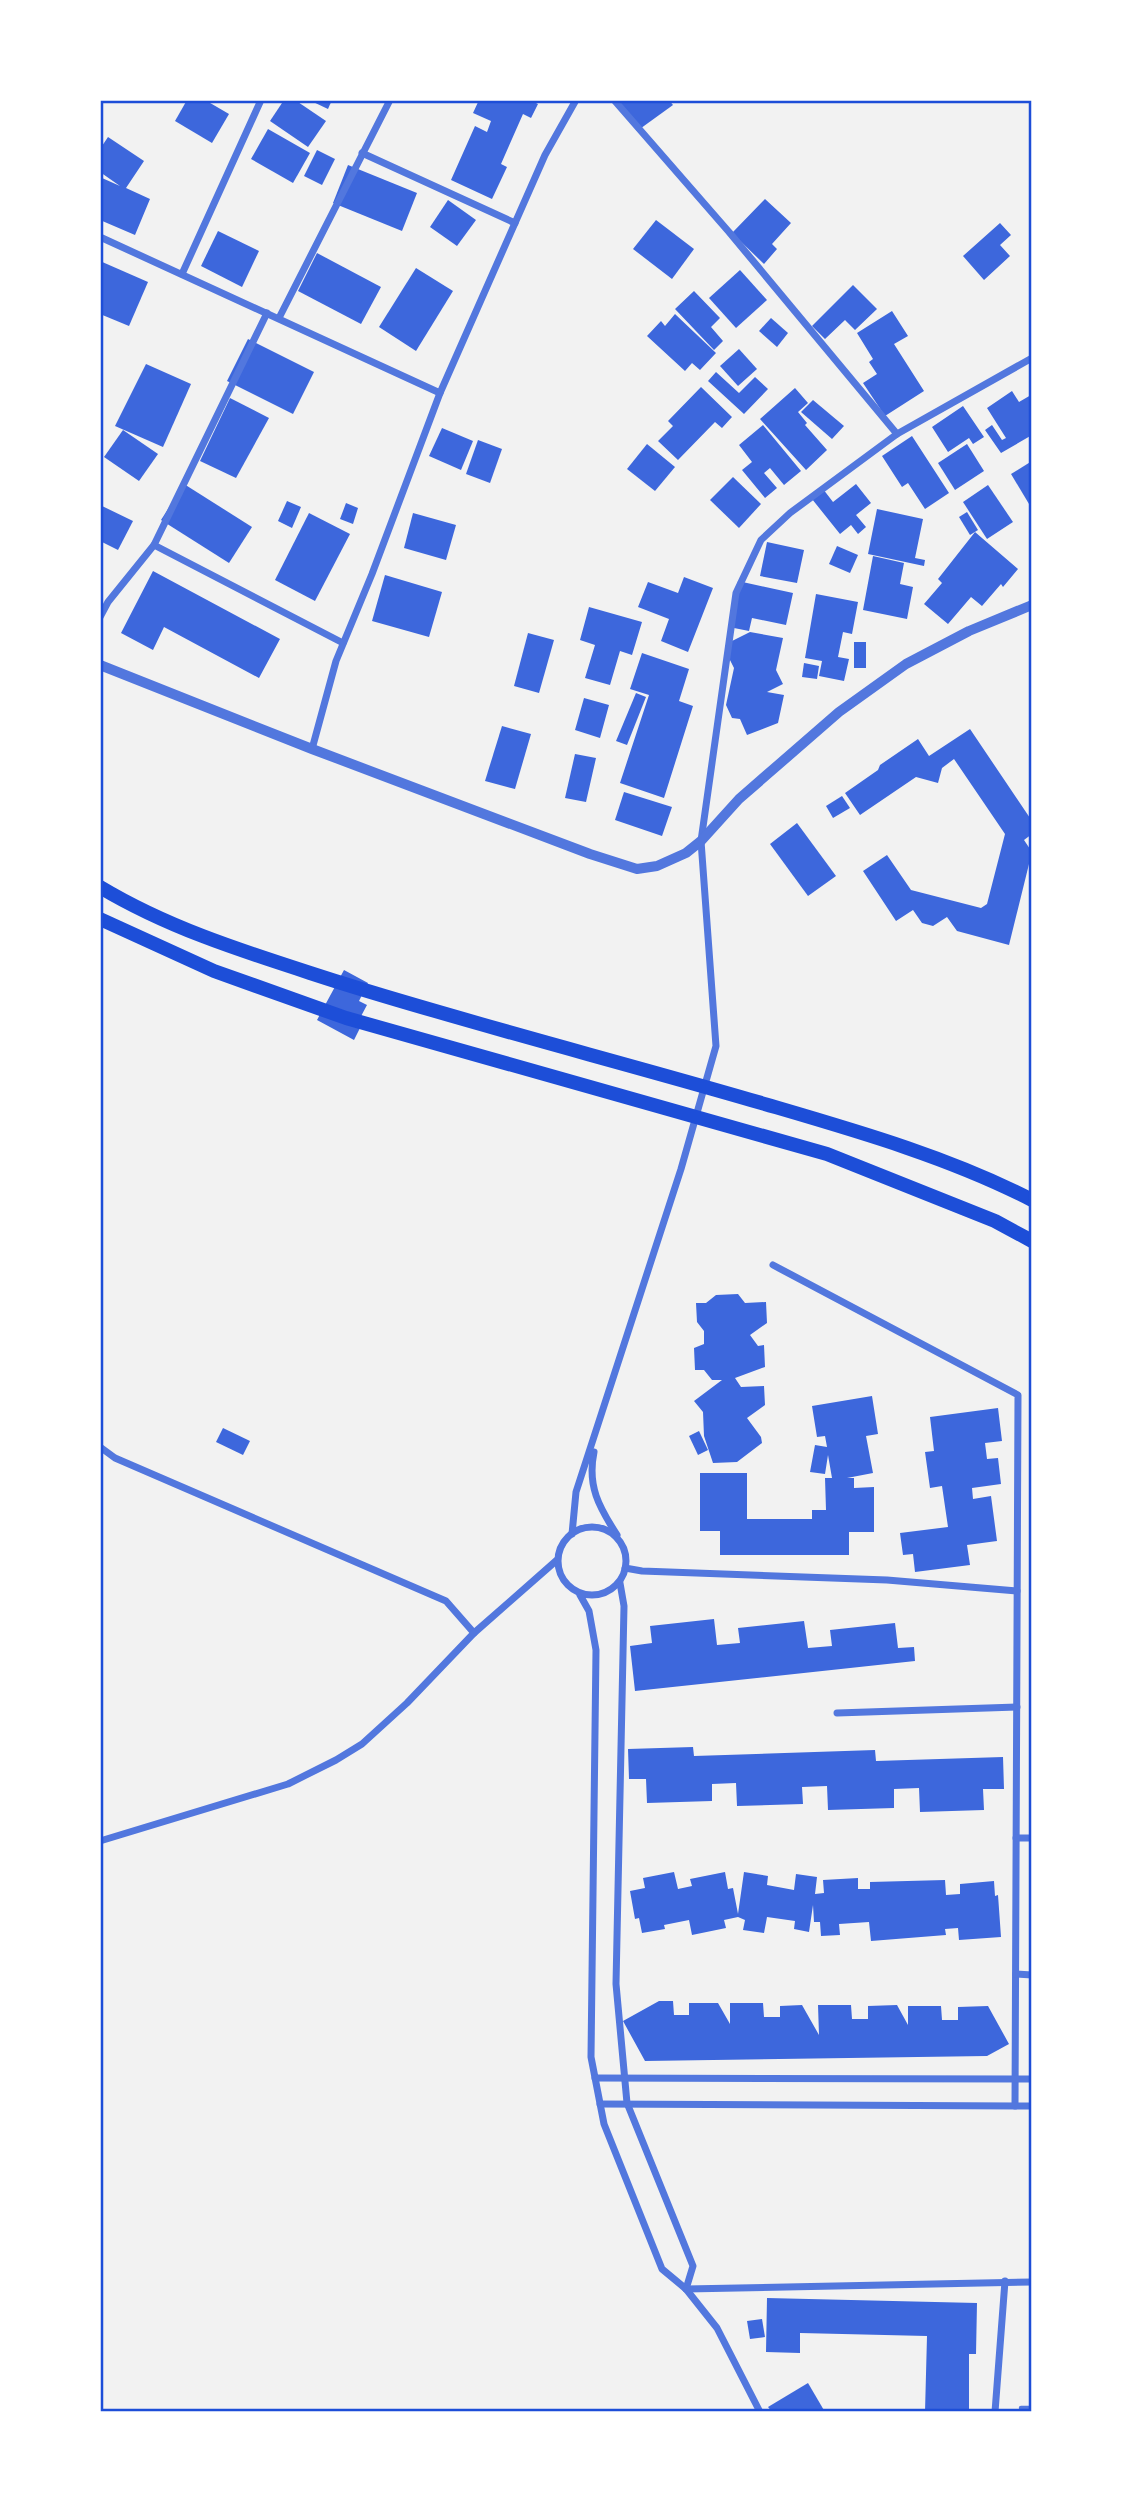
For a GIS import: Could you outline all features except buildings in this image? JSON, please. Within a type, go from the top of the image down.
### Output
[{"type":"highway","points":[[100,887],[121,900],[220,944],[407,1003],[817,1119],[970,1172],[1032,1200]]},
{"type":"highway","points":[[100,919],[215,971],[346,1018],[827,1154],[995,1221],[1032,1241]]},
{"type":"street","points":[[182,274],[261,100]]},
{"type":"street","points":[[279,318],[390,100]]},
{"type":"street","points":[[312,749],[336,661],[440,393],[545,155],[576,100]]},
{"type":"street","points":[[614,100],[729,232],[897,434]]},
{"type":"street","points":[[362,153],[515,223]]},
{"type":"street","points":[[100,237],[440,393]]},
{"type":"street","points":[[100,617],[108,602],[154,545],[267,313]]},
{"type":"street","points":[[572,1534],[576,1492],[681,1169],[716,1045],[701,841],[736,593],[761,540],[790,513],[897,434],[1032,359]]},
{"type":"street","points":[[154,545],[343,643]]},
{"type":"street","points":[[100,665],[312,749],[590,854],[637,869],[673,860],[701,841],[739,799],[839,712],[906,664],[969,631],[1032,605]]},
{"type":"street","points":[[773,1265],[1018,1395],[1015,2106]]},
{"type":"street","points":[[599,1425],[590,1469],[597,1505],[621,1541],[627,1563],[620,1583],[624,1606],[616,1984],[627,2103],[693,2266],[686,2289]]},
{"type":"street","points":[[100,1447],[115,1458],[446,1601],[474,1633]]},
{"type":"street","points":[[100,1841],[288,1784],[336,1760],[362,1744],[474,1633],[557,1560],[564,1539],[582,1527],[604,1528],[621,1541]]},
{"type":"street","points":[[557,1560],[563,1581],[580,1595],[589,1611],[596,1650],[591,2057],[604,2124],[662,2269],[686,2289],[717,2328],[760,2412]]},
{"type":"street","points":[[625,1568],[642,1571],[887,1580],[1017,1591]]},
{"type":"street","points":[[580,1595],[602,1595],[620,1583]]},
{"type":"street","points":[[837,1713],[1017,1707]]},
{"type":"street","points":[[1016,1838],[1032,1838]]},
{"type":"street","points":[[1016,1974],[1032,1975]]},
{"type":"street","points":[[594,2078],[1032,2079]]},
{"type":"street","points":[[600,2104],[1032,2106]]},
{"type":"street","points":[[995,2412],[1005,2281]]},
{"type":"street","points":[[686,2289],[1032,2282]]},
{"type":"lane","points":[[1021,2408],[1032,2408]]}]
